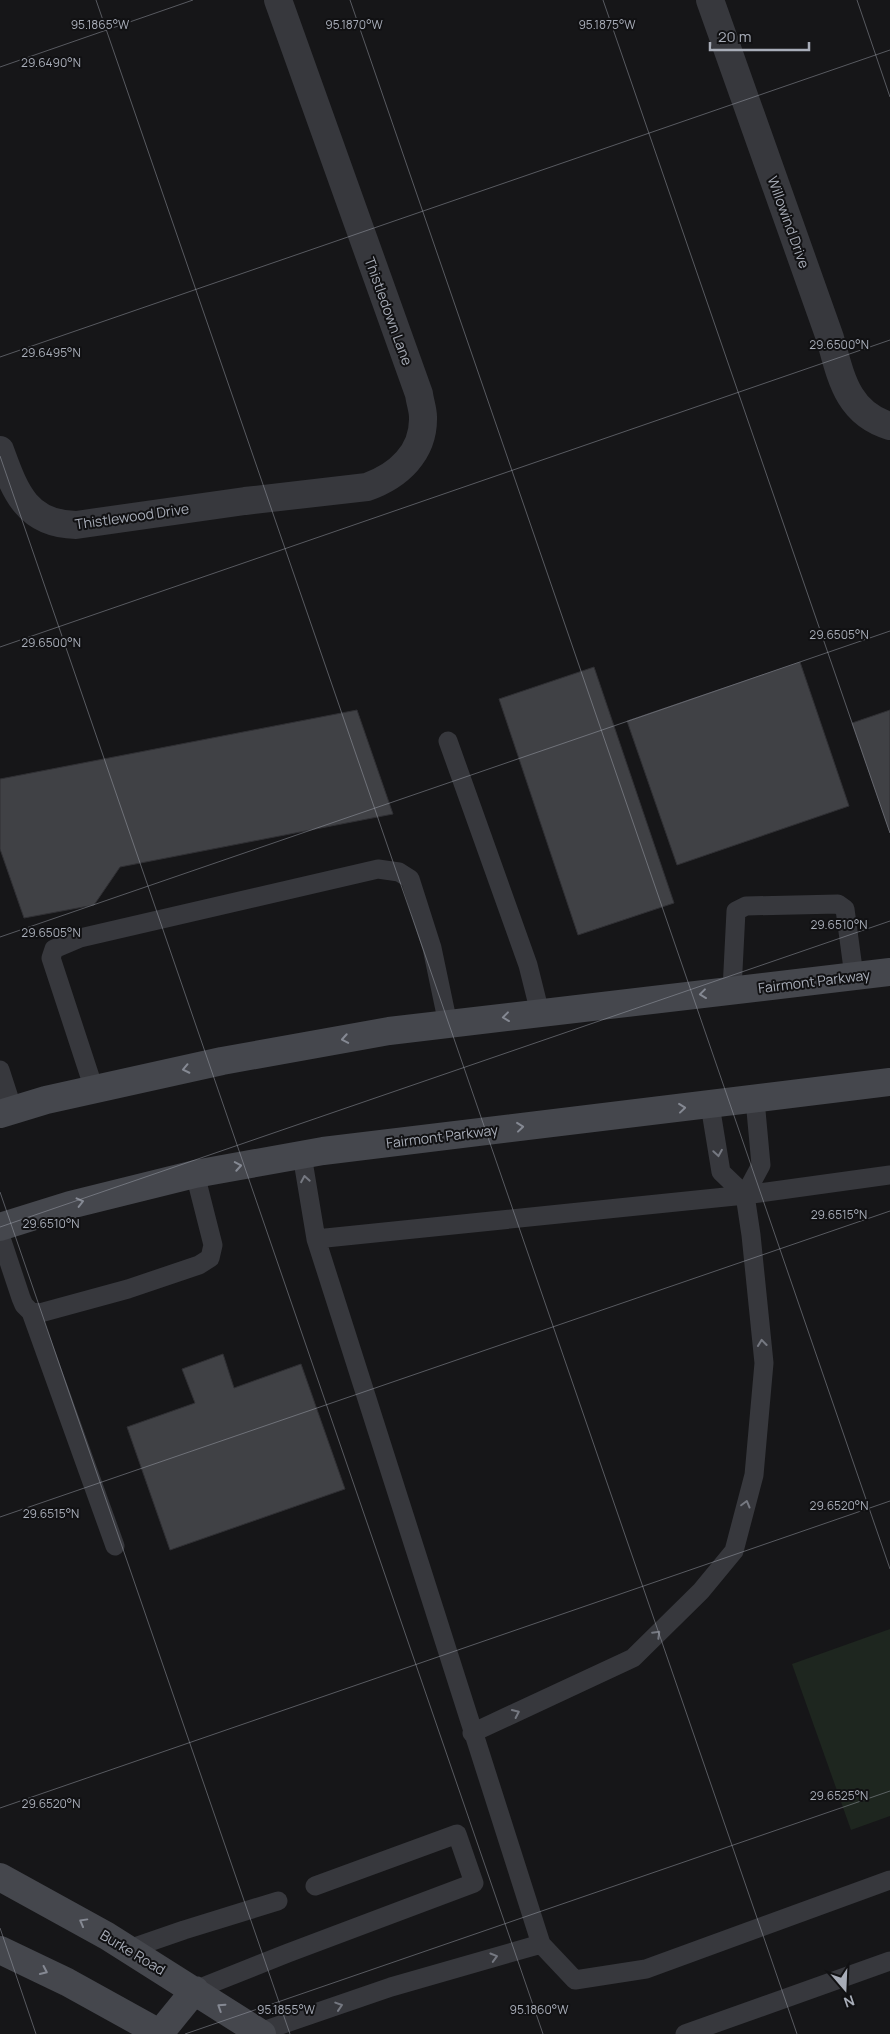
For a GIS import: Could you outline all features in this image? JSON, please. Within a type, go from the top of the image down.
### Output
[{"type":"main road","name":"Fairmont Parkway","points":[[6,1112],[46,1100],[222,1061],[389,1031],[890,972]]},
{"type":"main road","name":"Fairmont Parkway","points":[[0,1227],[70,1205],[195,1174],[302,1155],[890,1082]]},
{"type":"main road","name":"Burke Road","points":[[0,1877],[129,1949],[261,2033]]},
{"type":"main road","points":[[0,1950],[67,1982],[160,2034],[195,1990]]},
{"type":"street","name":"Thistledown Lane","points":[[246,501],[367,487],[384,481],[399,470],[413,454],[422,433],[423,416],[416,385],[278,0]]},
{"type":"street","name":"Willowind Drive","points":[[710,0],[830,338],[843,383],[852,399],[864,414],[890,426]]},
{"type":"street","name":"Thistlewood Drive","points":[[0,450],[10,479],[27,506],[50,522],[62,525],[76,525],[246,501]]},
{"type":"lane","points":[[448,742],[528,966],[540,1013]]},
{"type":"lane","points":[[94,1089],[51,958],[54,949],[80,938],[378,869],[398,872],[410,879],[432,948],[448,1024]]},
{"type":"lane","points":[[732,990],[736,911],[746,906],[838,904],[845,910],[854,976]]},
{"type":"lane","points":[[0,1070],[6,1112]]},
{"type":"lane","points":[[472,1733],[633,1658],[700,1591],[734,1551],[754,1475],[764,1363],[745,1195],[761,1165],[755,1100]]},
{"type":"lane","points":[[710,1105],[721,1172],[745,1195]]},
{"type":"lane","points":[[302,1155],[316,1239],[472,1733],[541,1944],[575,1980],[646,1969],[890,1880]]},
{"type":"lane","points":[[31,1312],[40,1313],[56,1310],[206,1263],[210,1258],[213,1244],[195,1174]]},
{"type":"lane","points":[[316,1239],[745,1195],[890,1174]]},
{"type":"lane","points":[[0,1235],[21,1298],[24,1305],[31,1312],[115,1546]]},
{"type":"lane","points":[[195,1990],[474,1883],[457,1834],[315,1886]]},
{"type":"lane","points":[[129,1949],[278,1901]]},
{"type":"lane","points":[[261,2033],[391,1987],[541,1944]]},
{"type":"lane","points":[[685,2034],[890,1961]]},
{"type":"shaded area","points":[[890,1629],[890,1816],[851,1830],[792,1664]]},
{"type":"building","points":[[800,662],[849,806],[677,865],[627,721]]},
{"type":"building","points":[[594,667],[674,903],[578,935],[499,699]]},
{"type":"building","points":[[357,710],[393,814],[120,867],[94,905],[24,918],[0,849],[0,779]]},
{"type":"building","points":[[890,710],[890,833],[852,723]]},
{"type":"building","points":[[223,1354],[234,1388],[301,1364],[345,1489],[170,1550],[127,1427],[195,1403],[182,1369]]}]
